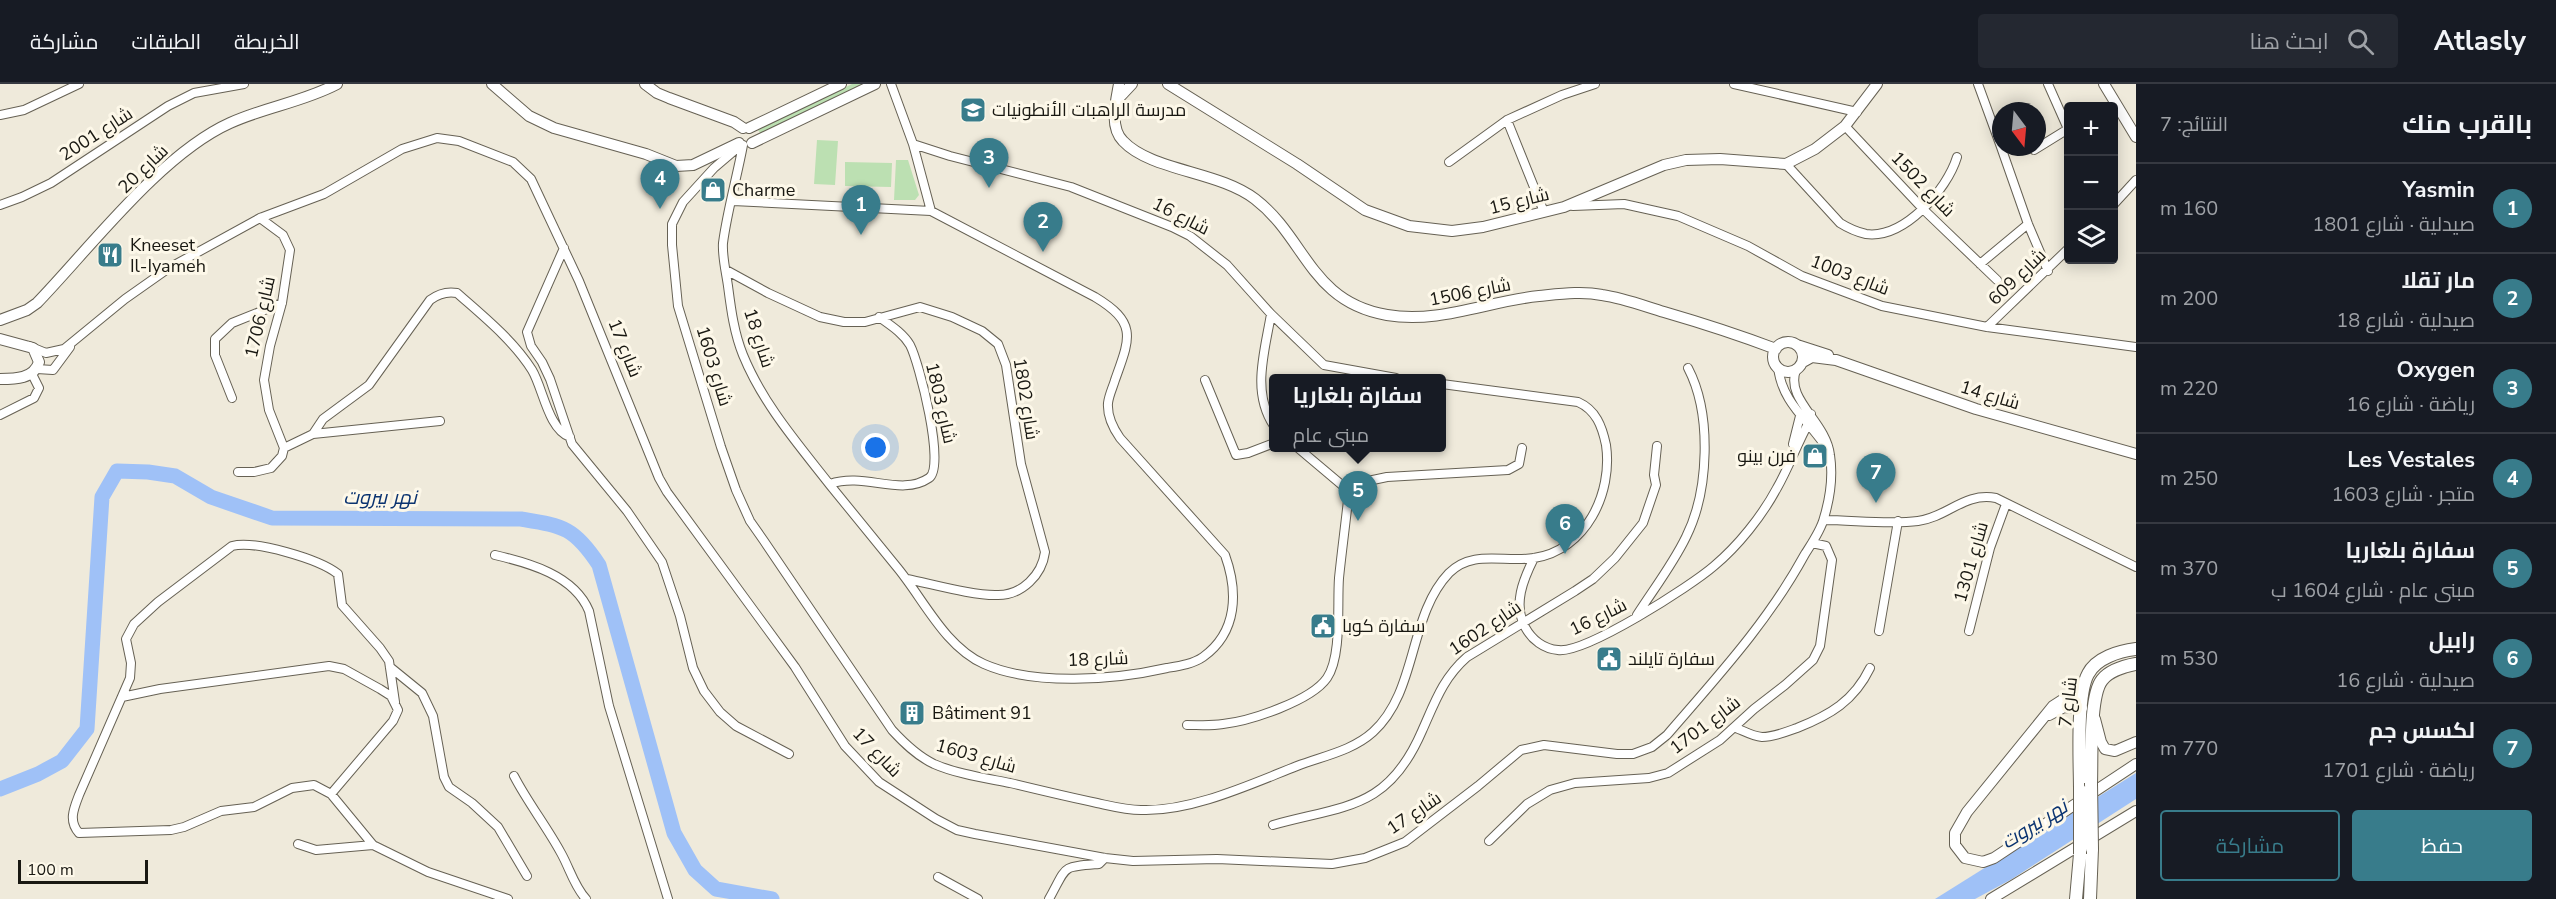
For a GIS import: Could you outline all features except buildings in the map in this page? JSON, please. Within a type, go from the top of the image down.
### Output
[{"type":"main road","name":"شارع 7","points":[[2086,851],[2085,786],[2088,710],[2083,694],[2088,672],[2097,662],[2118,653],[2136,649]]},
{"type":"main road","name":"شارع 7","points":[[2088,710],[2101,681],[2108,675],[2136,664]]},
{"type":"main road","points":[[2076,899],[2086,851]]},
{"type":"main road","points":[[2086,851],[2090,899]]},
{"type":"street","points":[[0,115],[24,110],[79,84]]},
{"type":"street","name":"شارع 2001","points":[[0,205],[51,183],[168,106],[194,93],[244,84]]},
{"type":"street","name":"شارع 20","points":[[0,320],[27,310],[37,303],[168,165],[209,135],[230,123],[320,93],[337,84]]},
{"type":"street","points":[[492,84],[529,116],[544,124],[646,154],[676,166],[693,165],[744,144],[875,84]]},
{"type":"street","points":[[645,84],[669,99],[746,128],[754,135],[744,144]]},
{"type":"street","points":[[744,144],[737,133],[841,84]]},
{"type":"street","points":[[733,201],[931,211],[913,144],[891,84]]},
{"type":"street","name":"شارع 1506","points":[[1119,84],[1116,100],[1118,134],[1130,148],[1150,159],[1210,178],[1251,196],[1270,212],[1323,281],[1348,303],[1386,315],[1427,318],[1537,296],[1581,293],[1602,295],[1704,323],[1776,349]]},
{"type":"street","points":[[1116,100],[1132,84]]},
{"type":"street","name":"شارع 15","points":[[1168,84],[1297,164],[1365,210],[1400,224],[1452,231],[1483,227],[1564,207],[1664,165],[1686,160],[1720,159],[1786,164]]},
{"type":"street","points":[[1449,162],[1507,120],[1562,95],[1595,84]]},
{"type":"street","points":[[1734,84],[1857,112]]},
{"type":"street","points":[[1877,84],[1845,126],[1815,149],[1786,164],[1825,208],[1851,230],[1867,234],[1881,233],[1924,210],[1950,176],[1957,157]]},
{"type":"street","points":[[1978,84],[1992,122]]},
{"type":"street","points":[[2048,84],[2064,120]]},
{"type":"street","points":[[2104,84],[2111,102]]},
{"type":"street","points":[[2118,110],[2136,126]]},
{"type":"street","points":[[2126,118],[2136,137]]},
{"type":"street","points":[[1507,120],[1544,213]]},
{"type":"street","name":"شارع 1502","points":[[1845,126],[1924,210],[1997,280]]},
{"type":"street","points":[[2046,143],[2064,131]]},
{"type":"street","name":"شارع 17","points":[[35,371],[53,370],[72,345],[125,299],[169,268],[260,218],[324,194],[402,149],[437,138],[474,146],[513,162],[523,170],[545,204],[589,303],[659,478],[732,584],[795,668],[855,759],[888,789],[957,830],[1010,842],[1133,861],[1217,859],[1332,864],[1380,853],[1418,834],[1521,750],[1544,745],[1617,754],[1644,751],[1667,735],[1769,614],[1824,520],[1832,473],[1830,453],[1827,437],[1793,387],[1799,366]]},
{"type":"street","name":"شارع 18","points":[[744,144],[723,245],[734,323],[751,372],[776,416],[907,579],[944,630],[967,653],[983,663],[1028,676],[1101,678],[1142,674],[1201,659],[1221,640],[1234,595],[1231,572],[1225,555],[1120,438],[1110,421],[1110,397],[1128,344],[1127,329],[1118,314],[1095,297],[931,211]]},
{"type":"street","name":"شارع 1603","points":[[744,144],[714,168],[683,202],[675,217],[672,234],[678,306],[721,447],[750,521],[892,730],[906,745],[933,764],[1042,791],[1142,811],[1187,805],[1236,789],[1343,751],[1372,733],[1386,717],[1402,689],[1413,651],[1435,593],[1457,567],[1473,559],[1534,558]]},
{"type":"street","name":"شارع 16","points":[[913,144],[1071,187],[1172,227],[1190,236],[1220,259],[1271,314],[1324,365],[1374,374]]},
{"type":"street","points":[[2004,156],[2028,224],[2048,271]]},
{"type":"street","points":[[2118,200],[2135,182]]},
{"type":"street","name":"شارع 1003","points":[[1564,207],[1602,203],[1624,204],[1678,216],[1748,246],[1802,276],[1882,306],[1987,327],[2136,347]]},
{"type":"street","name":"شارع 1706","points":[[260,218],[283,235],[290,250],[282,303],[270,346],[264,380],[272,420],[284,448]]},
{"type":"street","points":[[1980,264],[2028,224]]},
{"type":"street","points":[[564,248],[527,332],[531,346],[550,379],[570,437],[577,451],[627,511],[662,562],[677,606],[693,668],[710,700],[736,726],[789,754]]},
{"type":"street","name":"شارع 609","points":[[1987,327],[2064,253]]},
{"type":"street","name":"شارع 1802","points":[[726,270],[820,317],[844,322],[865,322],[920,307],[972,326],[999,344],[1006,365],[1021,464],[1045,552],[1042,566],[1028,586],[999,596],[907,579]]},
{"type":"street","points":[[313,434],[323,419],[369,385],[430,300],[441,294],[453,292],[481,314],[522,355],[560,431],[570,437]]},
{"type":"street","points":[[232,398],[215,355],[215,339],[232,322],[282,303]]},
{"type":"street","points":[[1269,417],[1260,387],[1271,314]]},
{"type":"street","name":"شارع 1803","points":[[830,484],[858,480],[902,486],[928,479],[934,474],[936,462],[933,434],[912,349],[901,334],[879,317]]},
{"type":"street","points":[[0,339],[26,344],[33,348],[38,356],[35,371],[39,388],[34,398],[0,415]]},
{"type":"street","points":[[1799,366],[1803,353],[1797,345],[1783,343],[1776,349],[1773,359],[1778,368],[1781,387],[1800,416],[1805,429],[1816,435],[1830,453]]},
{"type":"street","name":"شارع 17","points":[[26,344],[46,353],[72,345]]},
{"type":"street","name":"شارع 14","points":[[1797,345],[1976,410],[2136,454]]},
{"type":"street","points":[[1778,368],[1787,372],[1812,357],[1836,360]]},
{"type":"street","points":[[1636,616],[1686,538],[1698,504],[1704,454],[1703,418],[1700,396],[1688,368]]},
{"type":"street","points":[[0,379],[17,378],[35,371]]},
{"type":"street","points":[[1205,380],[1236,455],[1240,456],[1269,444]]},
{"type":"street","points":[[1446,385],[1578,402],[1586,406],[1597,417],[1604,436],[1608,470],[1600,504],[1586,526],[1566,546],[1534,558],[1520,588],[1522,621]]},
{"type":"street","name":"شارع 16","points":[[1522,621],[1533,638],[1558,650],[1575,648],[1636,616],[1704,575],[1724,557],[1770,500],[1811,414]]},
{"type":"street","name":"شارع 16","points":[[1788,464],[1800,416]]},
{"type":"street","points":[[238,472],[254,472],[271,468],[282,456],[284,448],[313,434],[440,421]]},
{"type":"street","name":"شارع 1602","points":[[1272,825],[1359,803],[1378,792],[1400,773],[1413,752],[1451,671],[1467,657],[1522,621],[1593,579],[1615,558],[1643,523],[1656,485],[1654,475],[1657,446]]},
{"type":"street","points":[[1349,491],[1368,481],[1387,477],[1508,470],[1519,464],[1522,448]]},
{"type":"street","points":[[1304,452],[1349,491]]},
{"type":"street","points":[[1186,725],[1224,724],[1250,718],[1301,698],[1326,680],[1333,663],[1337,637],[1339,580],[1349,491]]},
{"type":"street","points":[[1824,520],[1915,522],[1932,518],[1973,497],[1996,498],[2136,567]]},
{"type":"street","name":"شارع 1301","points":[[1969,631],[1990,548],[2006,504]]},
{"type":"street","points":[[1879,631],[1898,521]]},
{"type":"street","name":"شارع 1701","points":[[1489,841],[1527,804],[1550,790],[1575,783],[1650,778],[1668,773],[1736,728],[1754,709],[1813,660],[1818,651],[1832,560],[1826,546],[1812,543]]},
{"type":"street","points":[[508,899],[428,872],[373,845],[331,794],[320,787],[304,785],[282,791],[254,807],[221,811],[184,827],[171,830],[79,832],[73,824],[73,811],[131,671],[126,639],[134,624],[158,602],[223,552],[236,545],[285,552],[314,560],[336,572],[339,578],[342,605],[380,648],[390,666],[422,693],[433,716],[444,777],[449,787],[472,802],[498,827],[527,876]]},
{"type":"street","points":[[495,555],[521,561],[548,572],[573,589],[585,601],[609,706],[646,820],[668,899]]},
{"type":"street","points":[[122,697],[160,689],[329,666],[344,669],[380,688],[395,702]]},
{"type":"street","points":[[331,794],[393,721],[398,710],[390,666]]},
{"type":"street","points":[[1736,728],[1755,736],[1769,736],[1819,719],[1846,702],[1870,668]]},
{"type":"street","points":[[2083,694],[2059,701],[2041,720],[1959,823],[1955,833],[1955,845],[1965,858],[1983,862],[1994,858],[2136,764]]},
{"type":"street","points":[[2041,720],[2064,707],[2088,710],[2105,749],[2115,751],[2136,742]]},
{"type":"street","points":[[514,776],[525,798],[561,853],[578,890],[586,899]]},
{"type":"street","points":[[1991,899],[2136,811]]},
{"type":"street","points":[[298,844],[316,849],[373,845]]},
{"type":"street","points":[[1049,899],[1066,869],[1076,865],[1099,864],[1105,858]]},
{"type":"street","points":[[938,877],[978,899]]},
{"type":"green space","points":[[852,84],[863,84],[761,134],[758,130]]},
{"type":"green space","points":[[817,140],[838,141],[835,185],[814,184]]},
{"type":"green space","points":[[896,160],[908,160],[919,195],[915,200],[894,200]]},
{"type":"green space","points":[[845,162],[892,163],[891,187],[845,186]]},
{"type":"water","points":[[2136,773],[2136,799],[2012,879],[1975,899],[1935,899]]},
{"type":"waterway","name":"نهر بيروت","points":[[0,789],[38,774],[62,761],[87,729],[102,497],[117,471],[175,476],[211,497],[272,518],[521,519],[566,530],[582,543],[599,565],[674,833],[695,870],[716,889],[772,899]]},
{"type":"place","name":"مدرسة الراهبات الأنطونيات","points":[[973,110]]},
{"type":"place","name":"Oxygen","points":[[989,188]]},
{"type":"place","name":"Charme","points":[[713,190]]},
{"type":"place","name":"Les Vestales","points":[[660,209]]},
{"type":"place","name":"Yasmin","points":[[861,235]]},
{"type":"place","name":"مار تقلا","points":[[1043,252]]},
{"type":"place","name":"Kneeset Il-Iyameh","points":[[110,255]]},
{"type":"place","name":"فرن بينو","points":[[1815,456]]},
{"type":"place","name":"لكسس جم","points":[[1876,503]]},
{"type":"place","name":"سفارة بلغاريا","points":[[1358,521]]},
{"type":"place","name":"رابيل","points":[[1565,554]]},
{"type":"place","name":"سفارة كوبا","points":[[1323,626]]},
{"type":"place","name":"سفارة تايلند","points":[[1609,659]]},
{"type":"place","name":"Bâtiment 91","points":[[912,713]]}]
